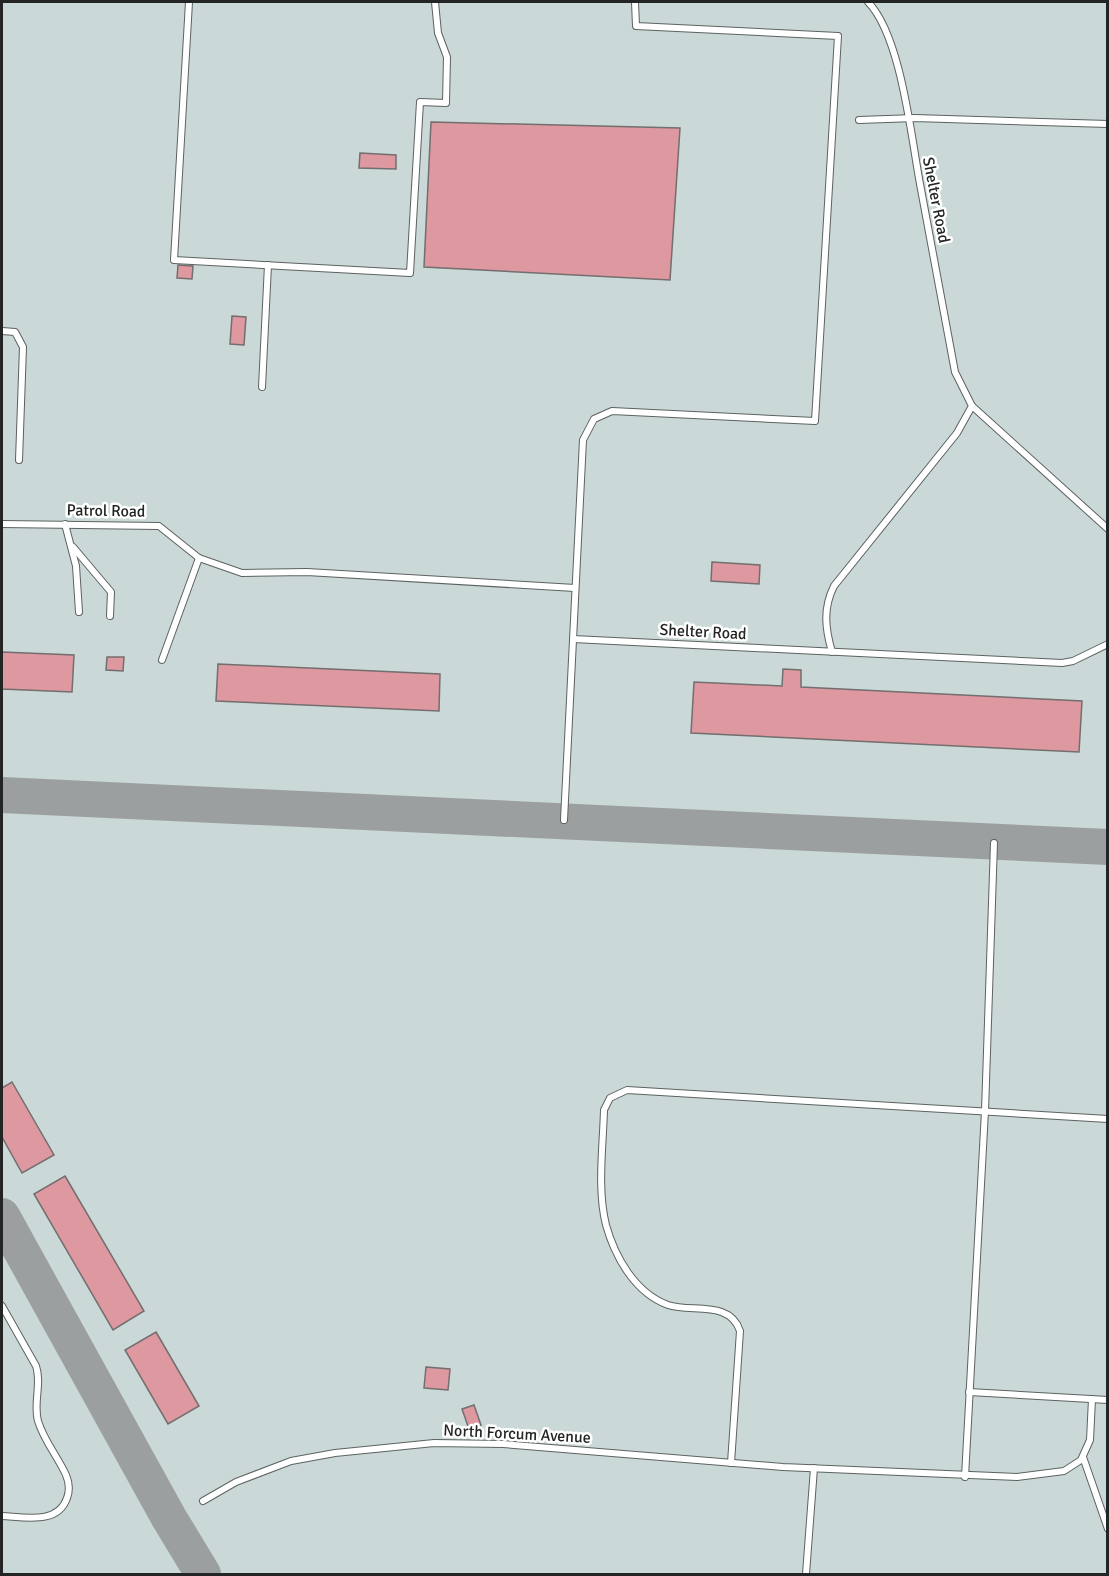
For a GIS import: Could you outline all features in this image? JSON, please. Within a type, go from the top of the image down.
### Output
[{"type":"lane","points":[[189,2],[174,260],[410,273],[420,102],[446,104],[447,57],[438,33],[435,2]]},
{"type":"lane","points":[[564,820],[583,440],[594,419],[612,411],[815,421],[838,36],[636,26],[635,2]]},
{"type":"lane","name":"Shelter Road","points":[[868,2],[876,9],[887,33],[908,118],[955,372],[972,406],[1107,529]]},
{"type":"lane","points":[[858,120],[908,118],[1107,124]]},
{"type":"lane","points":[[262,387],[268,265]]},
{"type":"lane","points":[[2,332],[15,332],[23,347],[19,460]]},
{"type":"lane","points":[[832,652],[825,622],[829,596],[834,586],[957,433],[972,406]]},
{"type":"lane","name":"Patrol Road","points":[[2,524],[159,526],[199,558],[242,573],[307,572],[575,588]]},
{"type":"lane","points":[[65,524],[73,547],[79,612]]},
{"type":"lane","points":[[73,547],[111,592],[110,616]]},
{"type":"lane","points":[[162,660],[199,558]]},
{"type":"lane","name":"Shelter Road","points":[[573,639],[1062,663],[1078,659],[1107,644]]},
{"type":"lane","points":[[965,1476],[984,1112],[994,843]]},
{"type":"lane","points":[[731,1463],[740,1331],[738,1324],[724,1312],[679,1308],[657,1300],[634,1281],[622,1263],[607,1226],[602,1199],[604,1110],[610,1098],[627,1090],[1107,1119]]},
{"type":"lane","points":[[2,1306],[39,1374],[36,1402],[39,1423],[69,1485],[64,1505],[53,1515],[43,1518],[2,1516]]},
{"type":"lane","points":[[969,1392],[1107,1400]]},
{"type":"lane","points":[[1092,1399],[1090,1440],[1083,1457],[1107,1529]]},
{"type":"lane","name":"North Forcum Avenue","points":[[202,1501],[236,1482],[291,1461],[335,1453],[434,1443],[503,1444],[731,1463],[965,1476],[1017,1477],[1064,1471],[1083,1457]]},
{"type":"lane","points":[[806,1575],[814,1468]]},
{"type":"shaded area","points":[[2,2],[1107,2],[1107,1574],[2,1574]]},
{"type":"building","points":[[431,122],[680,128],[670,280],[424,267]]},
{"type":"building","points":[[360,153],[396,155],[396,169],[359,168]]},
{"type":"building","points":[[178,265],[193,266],[192,279],[177,278]]},
{"type":"building","points":[[232,316],[246,317],[244,345],[230,344]]},
{"type":"building","points":[[712,562],[760,565],[759,584],[711,581]]},
{"type":"building","points":[[2,652],[74,655],[72,692],[2,689]]},
{"type":"building","points":[[107,657],[124,657],[123,671],[106,670]]},
{"type":"building","points":[[218,664],[440,674],[439,711],[216,701]]},
{"type":"building","points":[[783,669],[801,670],[801,687],[1082,701],[1079,752],[691,733],[694,682],[782,686]]},
{"type":"building","points":[[12,1082],[54,1155],[22,1173],[2,1137],[2,1088]]},
{"type":"building","points":[[65,1176],[144,1311],[113,1330],[34,1194]]},
{"type":"building","points":[[156,1332],[199,1406],[168,1424],[125,1350]]},
{"type":"building","points":[[426,1367],[450,1369],[448,1390],[424,1388]]},
{"type":"building","points":[[474,1405],[481,1425],[469,1429],[462,1409]]},
{"type":"taxiway","points":[[2,795],[1108,847]]},
{"type":"taxiway","points":[[2,1216],[169,1518],[203,1574]]}]
